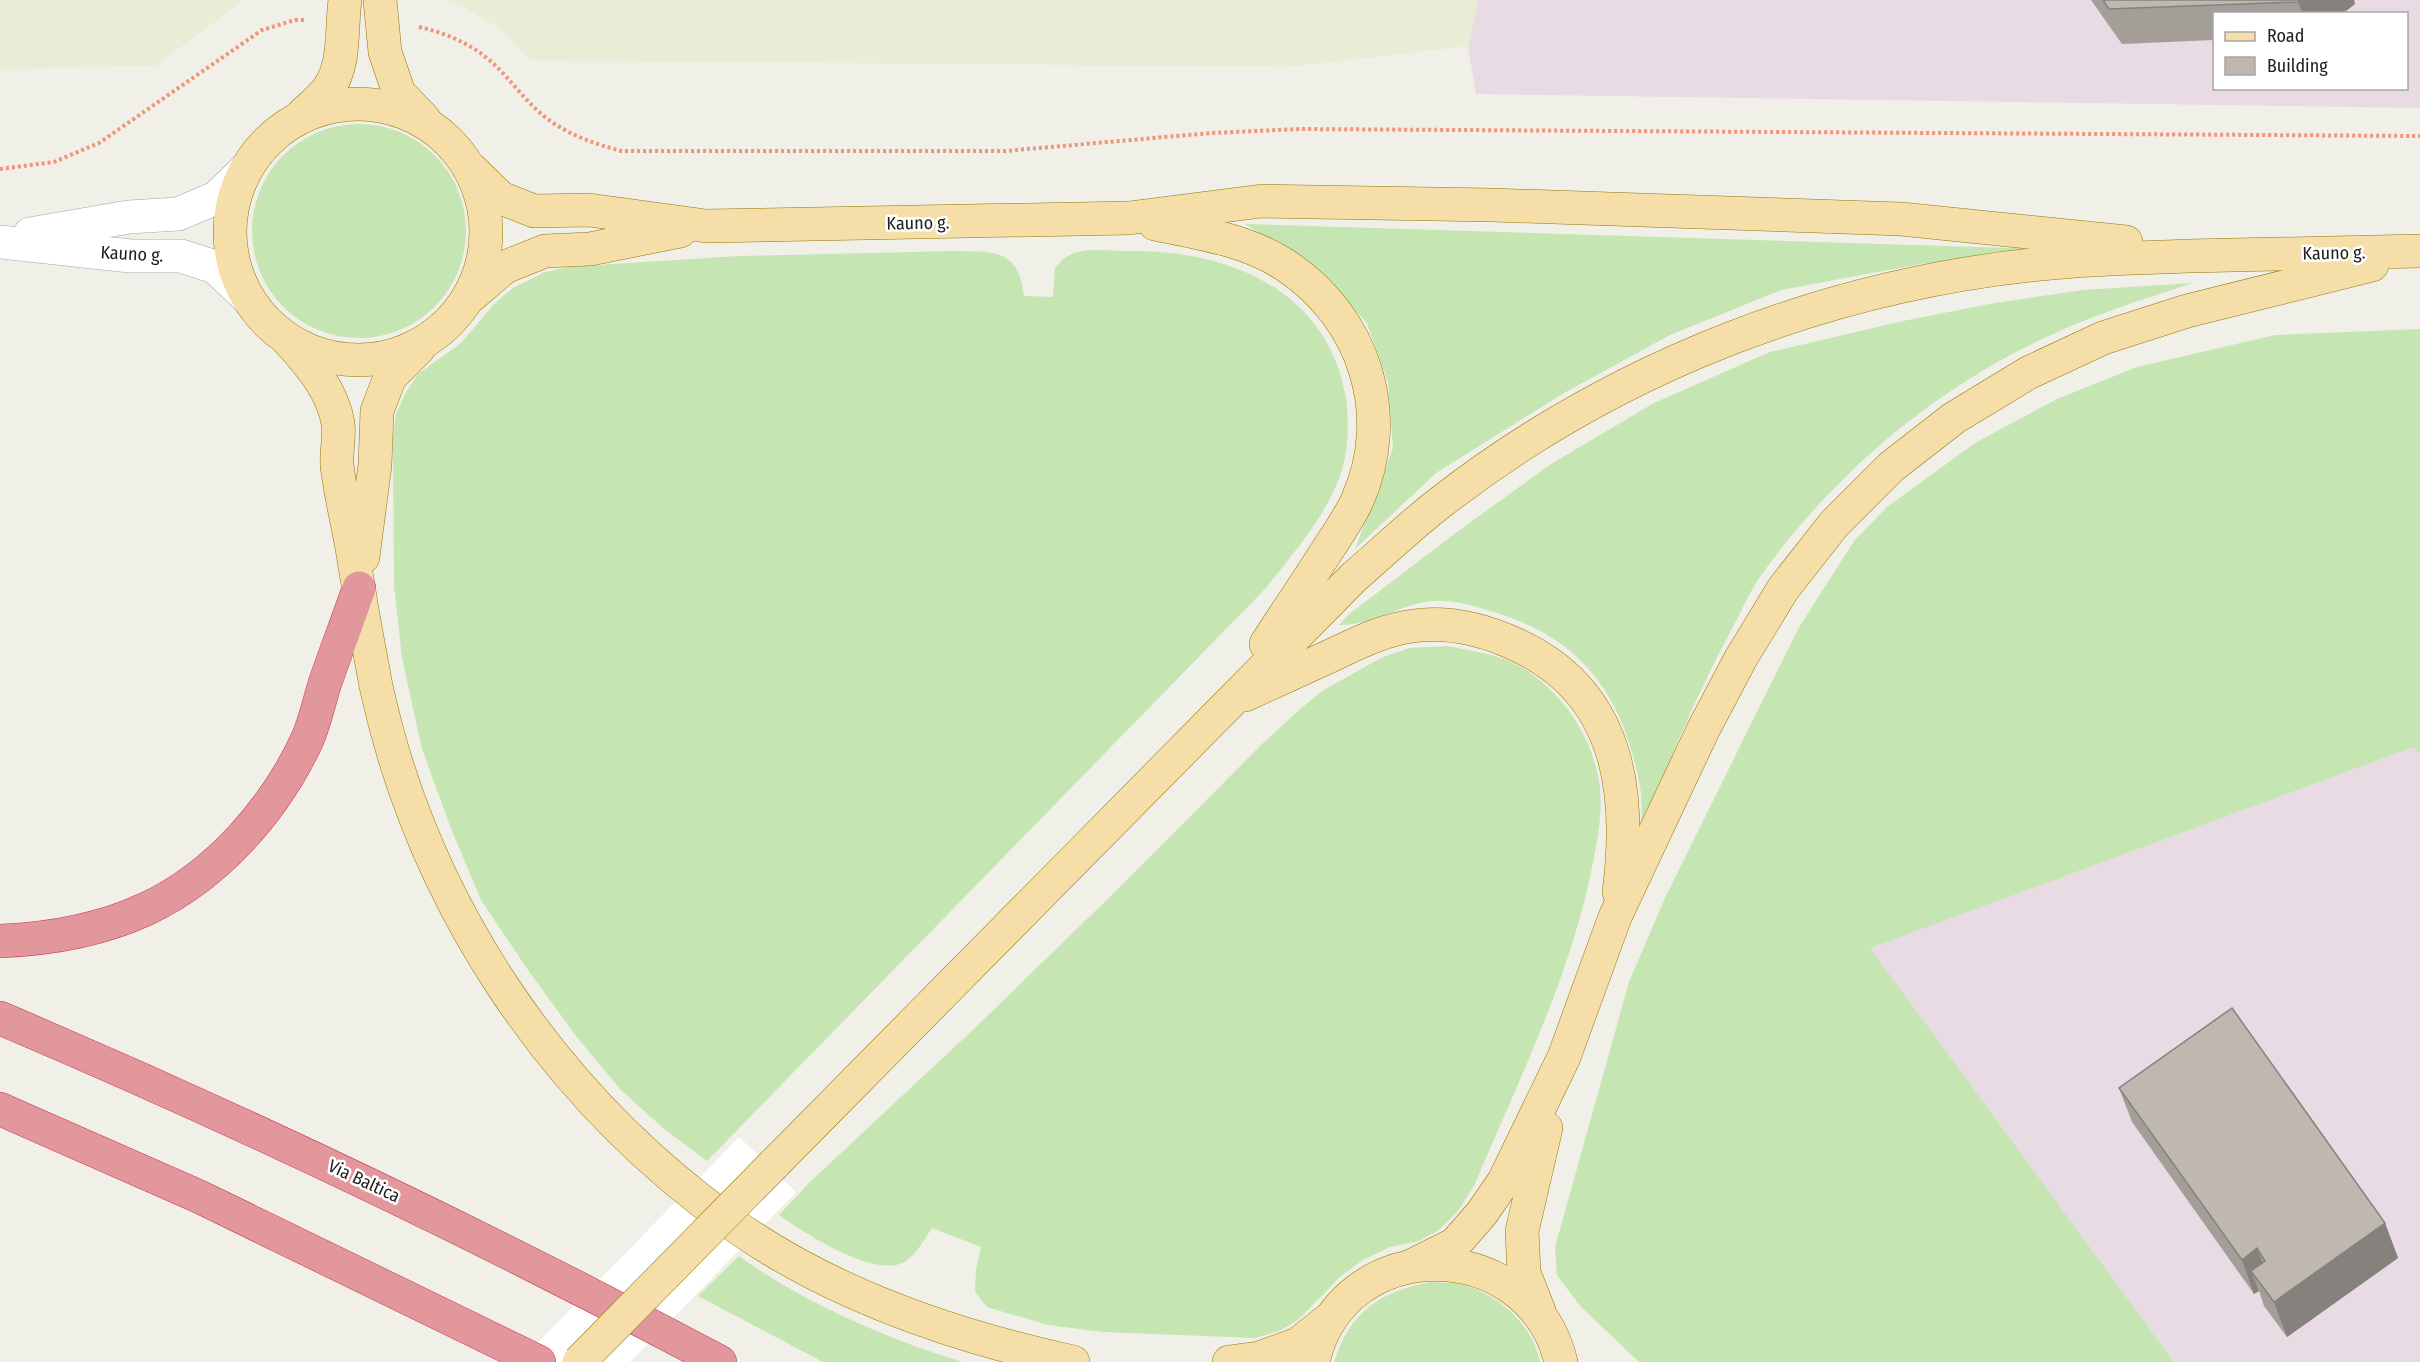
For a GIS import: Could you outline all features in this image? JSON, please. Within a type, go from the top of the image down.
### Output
[{"type":"highway","points":[[0,941],[33,940],[90,928],[147,909],[196,879],[242,838],[280,791],[308,738],[358,588]]},
{"type":"highway","name":"Via Baltica","points":[[0,1018],[136,1076],[370,1183],[572,1284],[720,1362]]},
{"type":"highway","points":[[0,1109],[200,1197],[539,1362]]},
{"type":"main road","points":[[344,11],[340,61],[329,88],[300,117],[269,139],[246,169],[233,201],[230,234],[235,268],[249,299],[266,322],[288,340],[321,379],[338,423],[337,464],[376,686],[395,760],[417,823],[445,888],[483,957],[521,1016],[571,1078],[648,1156],[733,1224],[801,1265],[864,1296],[925,1322],[1006,1348],[1073,1362]]},
{"type":"main road","points":[[358,588],[375,465],[377,411],[390,377],[424,342],[449,323],[469,297],[485,255],[485,211],[471,169],[453,144],[429,124],[399,93],[384,52],[381,12]]},
{"type":"main road","points":[[300,117],[332,106],[366,104],[399,110],[429,124]]},
{"type":"main road","name":"Kauno g.","points":[[471,169],[501,198],[534,211],[590,210],[706,226],[1129,218]]},
{"type":"main road","points":[[1129,218],[1263,201],[1492,205],[1901,219],[2247,254]]},
{"type":"main road","points":[[1129,218],[1196,232],[1251,247],[1285,265],[1318,290],[1342,319],[1362,355],[1371,391],[1373,430],[1366,475],[1356,502],[1227,703]]},
{"type":"main road","name":"Kauno g.","points":[[469,297],[505,267],[545,251],[590,249],[706,226]]},
{"type":"main road","points":[[1561,1362],[1557,1346],[1541,1316],[1524,1273],[1522,1231],[1530,1188],[1564,1057],[1615,917],[1703,730],[1741,658],[1783,589],[1834,524],[1891,467],[1954,418],[2028,373],[2103,338],[2187,311],[2420,252]]},
{"type":"main road","name":"Kauno g.","points":[[2247,254],[2420,252]]},
{"type":"main road","points":[[579,1362],[1227,703],[1354,577],[1441,502],[1513,451],[1590,404],[1677,361],[1766,324],[1866,294],[1962,274],[2051,262],[2247,254]]},
{"type":"main road","points":[[288,340],[320,355],[356,360],[392,356],[424,342]]},
{"type":"main road","points":[[1227,703],[1377,634],[1414,626],[1456,626],[1495,635],[1528,650],[1560,672],[1588,703],[1608,736],[1619,773],[1623,812],[1623,856],[1615,917]]},
{"type":"main road","points":[[1230,1362],[1259,1358],[1298,1344],[1334,1315],[1356,1292],[1382,1275],[1412,1266],[1455,1244],[1482,1213],[1504,1181],[1564,1057]]},
{"type":"main road","points":[[1412,1266],[1448,1264],[1484,1272],[1515,1290],[1541,1316]]},
{"type":"main road","points":[[1313,1362],[1316,1346],[1334,1315]]},
{"type":"street","name":"Kauno g.","points":[[0,240],[129,217],[178,214],[216,198],[246,169]]},
{"type":"street","name":"Kauno g.","points":[[0,240],[130,256],[181,256],[215,267],[249,299]]},
{"type":"path","points":[[0,169],[54,162],[99,143],[262,30],[295,20],[344,11]]},
{"type":"path","points":[[381,12],[407,24],[441,32],[471,46],[499,69],[519,93],[549,120],[584,140],[621,152],[1005,151],[1211,133],[1300,129],[2420,135]]},
{"type":"shaded area","points":[[1478,0],[2420,0],[2420,108],[1476,94],[1468,46]]},
{"type":"shaded area","points":[[2414,747],[2420,755],[2420,1362],[2174,1362],[1869,948]]},
{"type":"green space","points":[[0,0],[244,0],[155,66],[0,69]]},
{"type":"green space","points":[[445,0],[1478,0],[1468,46],[1288,67],[530,60],[501,29],[466,8]]},
{"type":"green space","points":[[359,124],[380,126],[400,132],[418,142],[441,163],[458,190],[464,210],[466,231],[464,252],[458,272],[448,290],[427,313],[400,330],[380,336],[359,338],[338,336],[318,330],[300,320],[277,299],[260,272],[254,252],[252,231],[254,210],[260,190],[270,172],[291,149],[318,132],[338,126]]},
{"type":"green space","points":[[1245,224],[2073,250],[1921,264],[1781,290],[1670,335],[1564,393],[1436,473],[1355,549],[1393,448],[1388,382],[1367,323],[1319,272]]},
{"type":"green space","points":[[1090,250],[1168,253],[1204,259],[1238,269],[1269,284],[1296,304],[1319,330],[1336,362],[1347,410],[1348,433],[1343,467],[1335,488],[1320,515],[1303,541],[1265,589],[707,1161],[663,1128],[620,1089],[576,1036],[481,900],[450,826],[422,749],[402,658],[394,585],[393,438],[396,414],[406,392],[418,374],[461,343],[495,303],[513,288],[543,273],[567,267],[738,256],[956,251],[994,253],[1003,256],[1016,269],[1024,296],[1053,297],[1055,268],[1068,256]]},
{"type":"green space","points":[[2193,283],[2071,326],[1993,365],[1955,388],[1883,442],[1818,505],[1754,586],[1695,703],[1641,837],[1640,787],[1624,728],[1597,680],[1579,659],[1558,642],[1532,627],[1503,615],[1450,601],[1420,603],[1374,619],[1339,625],[1348,615],[1457,532],[1551,464],[1654,403],[1770,352],[1903,321],[1989,304],[2083,290]]},
{"type":"green space","points":[[2420,329],[2420,755],[2414,747],[1870,948],[2174,1362],[1639,1362],[1580,1306],[1557,1275],[1555,1247],[1629,982],[1665,898],[1798,629],[1854,541],[1887,507],[1975,443],[2057,399],[2137,367],[2275,335]]},
{"type":"green space","points":[[1447,646],[1513,663],[1536,677],[1561,701],[1572,715],[1589,746],[1599,780],[1600,809],[1596,848],[1585,900],[1573,942],[1543,1025],[1474,1186],[1458,1211],[1439,1230],[1419,1241],[1390,1247],[1363,1260],[1341,1276],[1298,1320],[1279,1331],[1255,1338],[1103,1332],[1048,1325],[987,1307],[975,1292],[976,1270],[981,1247],[932,1228],[917,1250],[906,1261],[893,1265],[877,1265],[841,1252],[779,1215],[811,1181],[977,1026],[1299,710],[1322,691],[1381,658],[1409,648]]},
{"type":"green space","points":[[739,1256],[790,1289],[847,1318],[906,1343],[963,1362],[823,1362],[698,1296]]},
{"type":"green space","points":[[1431,1282],[1459,1284],[1473,1288],[1499,1302],[1521,1323],[1536,1348],[1540,1362],[1334,1362],[1349,1329],[1369,1307],[1396,1292]]},
{"type":"pier","points":[[739,1137],[796,1192],[630,1362],[519,1362]]},
{"type":"building","points":[[2103,0],[2301,0],[2298,2],[2109,9]]},
{"type":"building","points":[[2232,1008],[2385,1223],[2274,1302],[2251,1271],[2265,1261],[2257,1248],[2242,1260],[2119,1088]]}]
